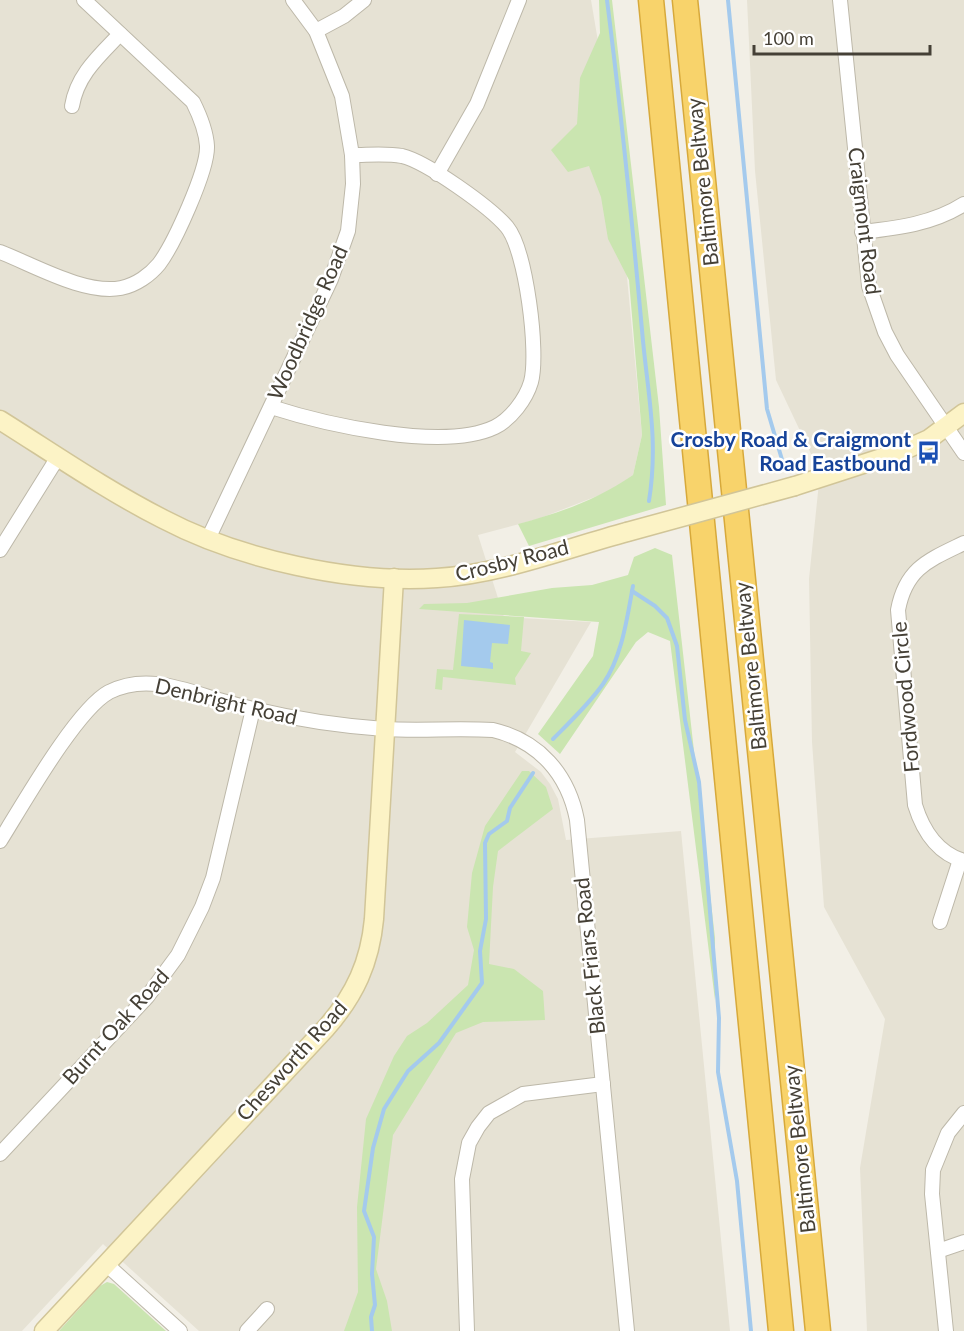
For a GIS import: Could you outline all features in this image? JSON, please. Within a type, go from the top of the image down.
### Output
[{"type":"highway","points":[[645,0],[656,53]]},
{"type":"highway","name":"Baltimore Beltway","points":[[651,0],[781,1331]]},
{"type":"highway","name":"Baltimore Beltway","points":[[685,0],[818,1331]]},
{"type":"highway","points":[[698,132],[699,0]]},
{"type":"main road","name":"Crosby Road","points":[[0,420],[144,509],[208,539],[253,553],[324,570],[394,578],[437,578],[511,566],[872,463],[929,439],[964,413]]},
{"type":"main road","name":"Chesworth Road","points":[[44,1331],[326,1028],[351,995],[368,958],[372,939],[394,578]]},
{"type":"street","points":[[0,252],[78,284],[109,290],[130,285],[150,274],[168,249],[200,178],[206,153],[200,114],[181,89],[84,0]]},
{"type":"street","name":"Woodbridge Road","points":[[208,539],[340,258],[351,206],[352,155],[342,96],[316,31],[293,0]]},
{"type":"street","points":[[316,31],[344,16],[364,0]]},
{"type":"street","points":[[437,174],[477,104],[519,0]]},
{"type":"street","name":"Craigmont Road","points":[[840,0],[869,286],[885,332],[897,355],[964,453]]},
{"type":"street","points":[[72,106],[74,92],[82,77],[120,34]]},
{"type":"street","points":[[271,407],[340,427],[416,435],[477,432],[494,427],[516,409],[528,389],[533,369],[525,278],[516,243],[497,217],[437,174],[404,157],[352,155]]},
{"type":"street","points":[[862,232],[918,224],[938,218],[964,204]]},
{"type":"street","points":[[0,550],[58,457]]},
{"type":"street","name":"Fordwood Circle","points":[[962,860],[938,847],[920,823],[915,805],[898,610],[908,580],[918,567],[964,543]]},
{"type":"street","name":"Denbright Road","points":[[0,841],[87,709],[110,692],[126,686],[160,683],[254,709],[322,723],[385,729]]},
{"type":"street","name":"Burnt Oak Road","points":[[0,1154],[147,997],[178,955],[202,907],[213,878],[254,709]]},
{"type":"street","name":"Black Friars Road","points":[[385,729],[472,729],[509,734],[523,741],[548,760],[567,786],[577,820],[627,1331]]},
{"type":"street","points":[[940,922],[962,860]]},
{"type":"street","points":[[467,1331],[462,1179],[469,1143],[489,1113],[523,1094],[603,1084]]},
{"type":"street","points":[[946,1331],[932,1194],[933,1170],[948,1133],[964,1113]]},
{"type":"street","points":[[938,1251],[964,1242]]},
{"type":"street","points":[[106,1264],[180,1331]]},
{"type":"street","points":[[247,1331],[267,1309]]},
{"type":"shaded area","points":[[0,0],[591,0],[613,130],[642,435],[633,475],[610,491],[538,519],[478,535],[504,617],[591,622],[515,752],[541,772],[550,784],[558,799],[566,840],[681,831],[730,1331],[199,1331],[103,1244],[22,1331],[0,1331]]},
{"type":"shaded area","points":[[747,0],[964,0],[964,1331],[867,1331],[860,1168],[885,1019],[824,907],[812,742],[809,579],[820,473],[776,380],[755,171]]},
{"type":"green space","points":[[599,0],[612,0],[659,407],[666,505],[529,546],[518,524],[577,505],[606,492],[633,475],[642,435],[629,280],[608,239],[601,197],[589,166],[568,172],[551,150],[577,124],[580,78],[600,33]]},
{"type":"green space","points":[[655,548],[672,555],[715,938],[715,1000],[670,641],[648,632],[636,642],[560,754],[538,734],[593,656],[599,622],[419,609],[424,604],[467,603],[552,588],[592,585],[628,575],[634,557]]},
{"type":"green space","points":[[459,614],[524,617],[521,651],[531,653],[515,678],[516,685],[443,677],[442,690],[435,689],[437,669],[453,670]]},
{"type":"green space","points":[[522,771],[529,771],[546,787],[553,809],[498,851],[493,887],[489,964],[514,969],[543,991],[545,1020],[483,1022],[456,1033],[393,1135],[376,1269],[387,1301],[392,1331],[344,1331],[358,1292],[357,1207],[366,1119],[394,1056],[407,1036],[427,1023],[468,985],[474,950],[467,927],[472,873],[485,826]]},
{"type":"green space","points":[[107,1282],[114,1284],[166,1331],[59,1331],[100,1286]]},
{"type":"water","points":[[464,620],[510,625],[508,644],[492,643],[490,662],[493,663],[493,669],[461,666]]},
{"type":"waterway","points":[[607,0],[651,415],[653,456],[649,501]]},
{"type":"waterway","points":[[728,0],[767,409],[783,463]]},
{"type":"waterway","points":[[553,739],[592,699],[615,662],[623,637],[633,586]]},
{"type":"waterway","points":[[632,591],[655,606],[667,618],[677,646],[685,720],[699,782],[719,1018],[718,1072],[737,1181],[751,1331]]},
{"type":"waterway","points":[[372,1331],[371,1317],[375,1305],[372,1274],[374,1237],[364,1211],[373,1148],[384,1109],[408,1071],[439,1043],[482,983],[480,951],[486,919],[485,843],[489,834],[507,821],[510,808],[533,773]]},
{"type":"place","name":"Crosby Road & Craigmont Road Eastbound","points":[[929,452]]}]
